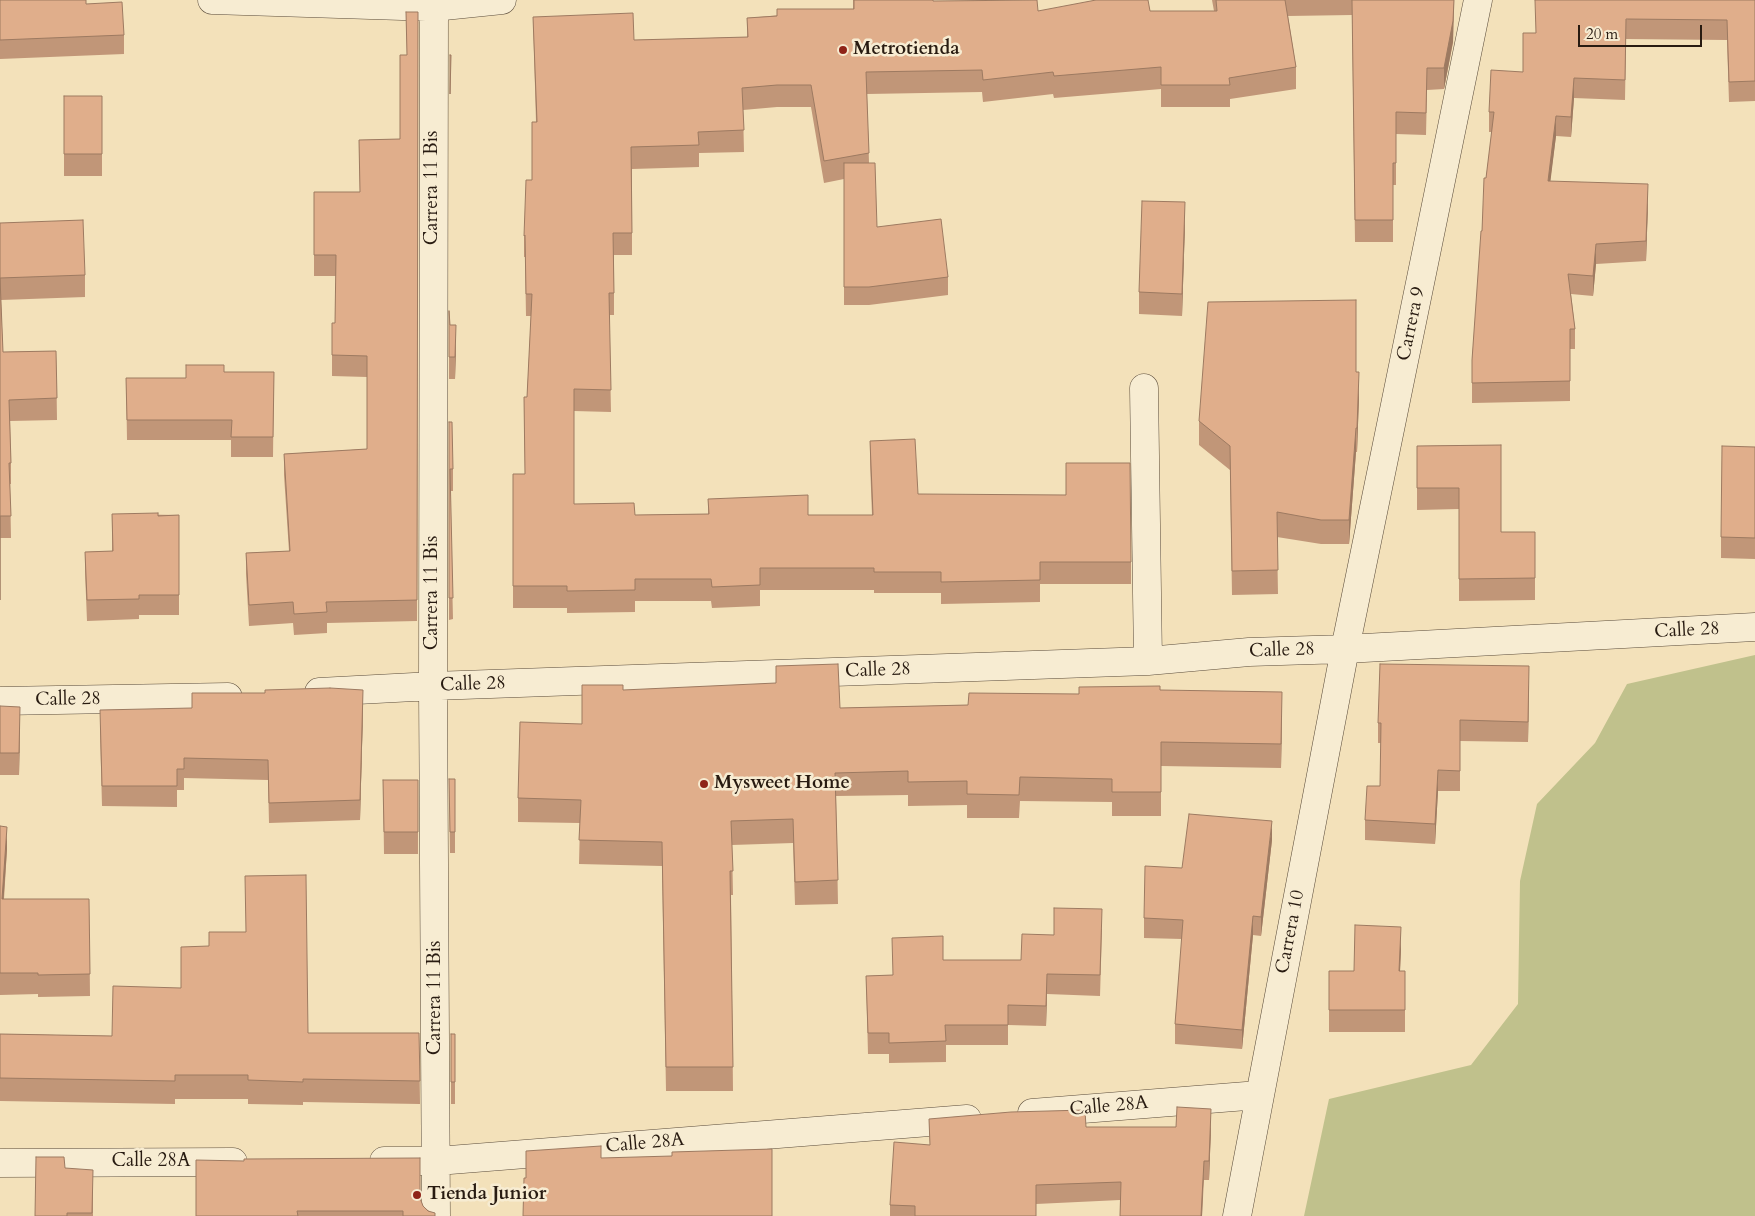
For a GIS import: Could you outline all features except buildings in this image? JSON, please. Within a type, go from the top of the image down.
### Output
[{"type":"street","points":[[212,0],[434,4],[502,0]]},
{"type":"street","name":"Carrera 9","points":[[1345,649],[1478,0]]},
{"type":"street","name":"Carrera 11 Bis","points":[[434,4],[433,686],[436,1216]]},
{"type":"street","points":[[1144,388],[1148,661]]},
{"type":"street","name":"Calle 28","points":[[294,693],[433,686],[1148,661],[1248,652],[1345,649],[1755,627]]},
{"type":"street","name":"Carrera 10","points":[[1237,1216],[1345,649]]},
{"type":"street","name":"Calle 28","points":[[0,701],[255,695]]},
{"type":"street","name":"Calle 28A","points":[[358,1161],[437,1160],[1259,1095]]},
{"type":"street","name":"Calle 28A","points":[[0,1163],[258,1162]]},
{"type":"green space","points":[[1755,655],[1755,1216],[1304,1216],[1329,1099],[1471,1065],[1518,1004],[1520,881],[1537,804],[1595,743],[1627,684]]},
{"type":"place","name":"Metrotienda","points":[[843,50]]},
{"type":"place","name":"Mysweet Home","points":[[704,784]]},
{"type":"place","name":"Tienda Junior","points":[[417,1195]]}]
